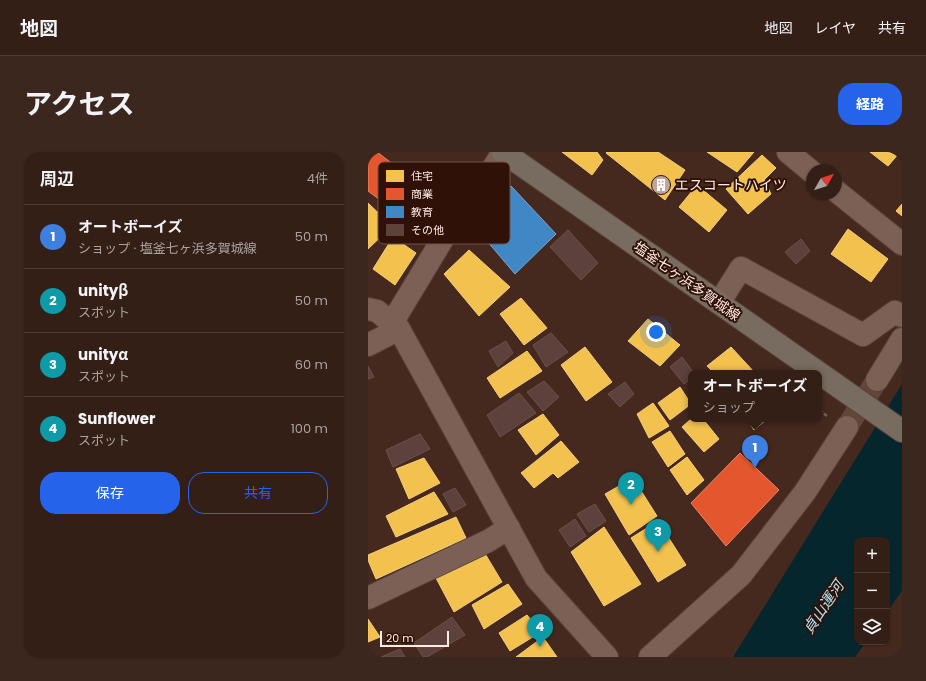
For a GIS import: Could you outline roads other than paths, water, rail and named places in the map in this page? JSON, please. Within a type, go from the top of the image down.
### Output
[{"type":"main road","name":"塩釜七ヶ浜多賀城線","points":[[503,152],[815,370]]},
{"type":"main road","name":"塩釜七ヶ浜多賀城線","points":[[822,375],[902,431]]},
{"type":"street","points":[[497,162],[503,152]]},
{"type":"street","points":[[788,152],[806,167]]},
{"type":"street","points":[[842,196],[902,244]]},
{"type":"street","points":[[368,345],[395,326],[441,244]]},
{"type":"street","points":[[719,303],[741,268],[863,335],[895,312],[902,316]]},
{"type":"street","points":[[368,308],[377,311],[395,326],[536,578],[607,657]]},
{"type":"street","points":[[877,380],[902,339]]},
{"type":"street","points":[[650,657],[742,575],[805,492],[847,427]]},
{"type":"street","points":[[368,598],[488,541],[508,528]]},
{"type":"water","name":"貞山運河","points":[[902,384],[902,591],[890,608],[890,537],[854,537],[854,645],[864,645],[855,657],[733,657]]},
{"type":"tunnel","points":[[847,427],[877,380]]},
{"type":"place","name":"エスコートハイツ","points":[[661,185]]},
{"type":"place","name":"オートボーイズ","points":[[755,468]]},
{"type":"place","name":"unityβ","points":[[631,505]]},
{"type":"place","name":"unityα","points":[[658,552]]},
{"type":"place","name":"Sunflower","points":[[540,647]]}]
